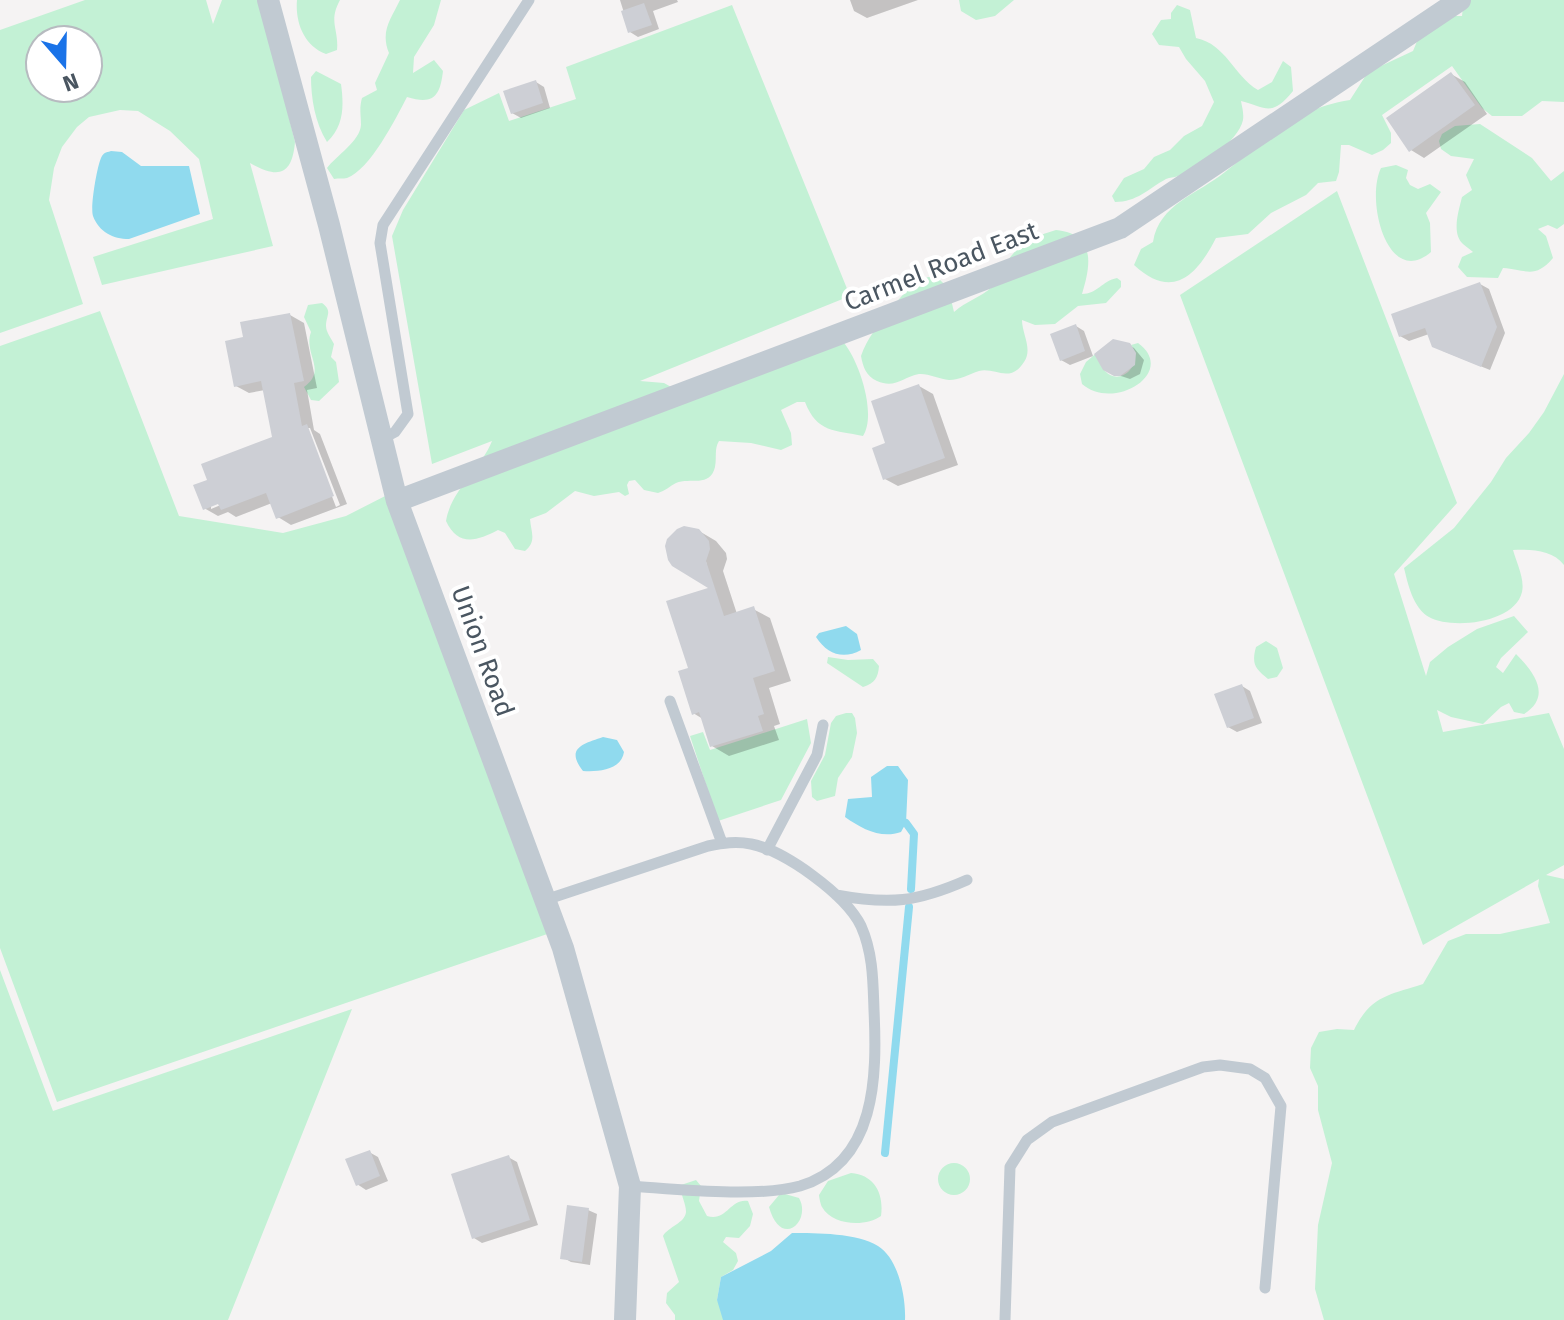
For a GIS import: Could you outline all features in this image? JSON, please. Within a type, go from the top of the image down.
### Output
[{"type":"street","name":"Union Road","points":[[268,0],[329,225],[397,501],[563,948],[630,1186],[625,1320]]},
{"type":"street","name":"Carmel Road East","points":[[397,501],[1120,228],[1460,0]]},
{"type":"lane","points":[[382,439],[395,432],[408,414],[380,243],[383,225],[529,0]]},
{"type":"lane","points":[[670,701],[722,843]]},
{"type":"lane","points":[[767,850],[817,755],[823,725]]},
{"type":"lane","points":[[545,900],[722,843],[753,844],[778,853],[836,895],[860,924],[872,955],[876,1049],[873,1082],[867,1117],[857,1142],[842,1160],[801,1185],[762,1192],[630,1186]]},
{"type":"lane","points":[[836,895],[865,900],[915,899],[967,880]]},
{"type":"lane","points":[[1005,1320],[1010,1167],[1027,1140],[1052,1122],[1203,1067],[1220,1065],[1250,1069],[1265,1078],[1281,1106],[1265,1288]]},
{"type":"green space","points":[[85,0],[206,0],[213,24],[222,0],[260,0],[295,142],[290,162],[282,171],[268,171],[250,163],[273,246],[102,285],[93,257],[213,219],[199,159],[170,131],[138,111],[120,110],[89,117],[62,147],[54,168],[49,200],[83,304],[0,333],[0,30]]},
{"type":"green space","points":[[297,0],[340,0],[334,20],[337,50],[326,54],[307,39],[299,25]]},
{"type":"green space","points":[[400,0],[441,0],[434,25],[414,57],[413,73],[434,60],[443,71],[440,87],[429,99],[407,97],[365,165],[347,178],[334,179],[327,168],[360,131],[362,98],[377,90],[375,83],[389,53],[386,32]]},
{"type":"green space","points":[[959,0],[1014,0],[995,16],[976,20],[961,11]]},
{"type":"green space","points":[[1471,0],[1564,0],[1564,102],[1542,101],[1522,116],[1492,116],[1482,108],[1452,66],[1382,115],[1391,133],[1391,143],[1383,150],[1372,155],[1349,145],[1341,145],[1336,181],[1318,183],[1306,195],[1271,213],[1248,234],[1216,238],[1200,264],[1182,279],[1160,281],[1134,265],[1141,249],[1153,242],[1163,218],[1181,201],[1298,118],[1313,110],[1350,100],[1368,72],[1413,51],[1418,39],[1448,16],[1462,16],[1463,7]]},
{"type":"green space","points":[[732,5],[850,296],[640,381],[664,383],[673,388],[844,343],[855,362],[867,402],[867,426],[863,436],[821,425],[805,402],[797,402],[781,410],[791,433],[792,445],[781,450],[751,443],[719,441],[715,467],[709,478],[681,481],[658,493],[644,490],[635,480],[629,481],[629,494],[625,496],[619,492],[594,496],[575,491],[546,513],[530,519],[532,540],[525,551],[515,549],[505,533],[498,530],[475,539],[456,535],[446,521],[449,510],[492,441],[432,464],[392,236],[403,210],[464,110],[499,93],[509,121],[576,99],[566,67]]},
{"type":"green space","points":[[1177,5],[1190,10],[1196,38],[1215,47],[1258,90],[1272,82],[1283,61],[1291,67],[1293,91],[1280,105],[1269,108],[1241,101],[1243,117],[1240,128],[1226,146],[1196,167],[1166,179],[1136,197],[1115,202],[1112,196],[1124,178],[1144,169],[1154,157],[1170,150],[1184,136],[1202,126],[1214,102],[1205,81],[1179,47],[1159,45],[1152,34],[1161,20],[1171,19]]},
{"type":"green space","points":[[316,71],[341,84],[342,115],[337,129],[327,142],[319,127],[313,102],[311,77]]},
{"type":"green space","points":[[1480,124],[1532,158],[1551,181],[1564,171],[1564,224],[1557,229],[1548,225],[1538,229],[1546,236],[1553,258],[1541,269],[1525,271],[1503,268],[1498,278],[1467,277],[1458,267],[1462,257],[1473,252],[1459,239],[1457,228],[1462,197],[1472,190],[1466,175],[1474,159],[1451,156],[1441,149],[1439,141],[1442,134],[1455,126]]},
{"type":"green space","points":[[1396,165],[1408,170],[1406,178],[1410,185],[1418,189],[1430,184],[1441,192],[1426,213],[1430,223],[1431,252],[1416,260],[1403,259],[1392,250],[1378,219],[1377,183],[1381,168]]},
{"type":"green space","points":[[1337,191],[1457,503],[1394,574],[1426,676],[1430,662],[1477,629],[1514,616],[1528,632],[1496,667],[1503,673],[1516,654],[1537,684],[1539,692],[1533,707],[1524,714],[1514,712],[1509,703],[1483,724],[1451,717],[1437,710],[1443,732],[1549,713],[1564,749],[1564,865],[1546,875],[1564,879],[1564,1320],[1324,1320],[1315,1289],[1318,1225],[1332,1163],[1318,1110],[1318,1086],[1310,1068],[1311,1048],[1319,1032],[1354,1030],[1367,1010],[1382,998],[1423,984],[1448,941],[1466,934],[1500,934],[1550,923],[1538,886],[1539,879],[1423,945],[1180,295]]},
{"type":"green space","points":[[1056,230],[1069,233],[1084,244],[1088,262],[1082,294],[1117,278],[1121,281],[1121,287],[1106,303],[1078,306],[1055,324],[1035,325],[1022,320],[1027,352],[1024,362],[1013,372],[985,370],[949,380],[919,374],[889,384],[877,381],[868,374],[861,356],[867,343],[900,298],[919,281],[928,277],[943,283],[954,312],[992,287],[1020,247],[1033,238]]},
{"type":"green space","points":[[322,303],[328,311],[326,328],[334,344],[331,357],[336,362],[339,382],[319,401],[311,400],[304,387],[311,381],[315,368],[309,340],[311,332],[304,317],[308,305]]},
{"type":"green space","points":[[100,311],[179,516],[283,533],[346,516],[395,491],[556,931],[57,1102],[0,948],[0,346]]},
{"type":"green space","points":[[1138,343],[1148,354],[1151,366],[1137,385],[1110,393],[1095,391],[1082,384],[1080,374],[1086,362],[1099,351],[1104,369],[1111,375],[1117,377],[1128,372],[1134,360],[1131,345]]},
{"type":"green space","points":[[1564,374],[1564,565],[1548,553],[1513,550],[1523,587],[1517,603],[1508,611],[1467,623],[1429,617],[1415,602],[1404,568],[1454,528],[1544,412]]},
{"type":"green space","points":[[1266,641],[1277,648],[1283,668],[1277,677],[1268,679],[1254,662],[1256,647]]},
{"type":"green space","points":[[828,657],[873,659],[879,666],[877,677],[863,687],[827,663]]},
{"type":"green space","points":[[852,713],[855,718],[857,733],[852,757],[838,778],[835,796],[817,801],[812,797],[811,781],[825,755],[831,723],[836,716]]},
{"type":"green space","points":[[807,719],[811,743],[781,800],[718,821],[690,736],[703,732],[710,750]]},
{"type":"green space","points":[[0,970],[53,1111],[352,1009],[228,1320],[0,1320]]},
{"type":"green space","points":[[954,1163],[965,1168],[970,1179],[965,1190],[954,1195],[943,1190],[938,1179],[943,1168]]},
{"type":"green space","points":[[851,1173],[866,1177],[876,1187],[881,1200],[881,1216],[875,1220],[850,1223],[834,1218],[822,1207],[819,1195],[828,1181]]},
{"type":"green space","points":[[696,1180],[701,1186],[699,1201],[707,1216],[719,1216],[742,1201],[748,1201],[753,1214],[750,1226],[739,1238],[726,1237],[723,1242],[736,1253],[738,1261],[733,1270],[721,1277],[717,1300],[730,1320],[675,1320],[666,1303],[667,1293],[679,1282],[663,1236],[685,1216],[681,1185]]},
{"type":"green space","points":[[779,1195],[799,1198],[802,1207],[798,1222],[787,1229],[774,1220],[769,1207]]},
{"type":"water","points":[[111,151],[122,152],[141,166],[189,166],[200,214],[129,239],[107,234],[93,216],[92,204],[101,158]]},
{"type":"water","points":[[846,626],[857,634],[861,650],[848,655],[836,654],[825,648],[816,637],[819,633]]},
{"type":"water","points":[[603,737],[617,740],[624,752],[622,758],[608,769],[583,771],[576,752],[583,745]]},
{"type":"water","points":[[887,766],[898,766],[908,780],[906,823],[901,832],[894,834],[865,829],[845,817],[848,799],[872,797],[871,777]]},
{"type":"water","points":[[792,1233],[848,1236],[878,1246],[896,1269],[905,1320],[723,1320],[717,1300],[721,1277],[771,1251]]},
{"type":"building","points":[[644,3],[652,25],[628,33],[621,11]]},
{"type":"building","points":[[1451,72],[1475,105],[1409,152],[1386,118]]},
{"type":"building","points":[[536,80],[543,103],[511,114],[503,91]]},
{"type":"building","points":[[1480,282],[1497,327],[1481,367],[1432,347],[1425,328],[1399,337],[1391,314]]},
{"type":"building","points":[[290,313],[304,381],[294,383],[302,426],[307,424],[334,496],[276,519],[266,493],[221,510],[218,504],[203,510],[193,485],[207,480],[201,464],[272,437],[261,381],[234,387],[225,341],[243,337],[240,322]]},
{"type":"building","points":[[1076,324],[1085,351],[1060,361],[1050,334]]},
{"type":"building","points":[[1113,339],[1130,343],[1136,353],[1135,365],[1120,376],[1103,370],[1094,354]]},
{"type":"building","points":[[919,384],[945,458],[883,480],[872,448],[885,443],[871,401]]},
{"type":"building","points":[[684,526],[699,529],[709,541],[706,561],[724,616],[754,606],[775,671],[753,678],[764,714],[758,716],[763,731],[710,747],[699,712],[692,715],[678,671],[688,668],[666,601],[708,588],[672,566],[668,560],[667,539]]},
{"type":"building","points":[[1242,684],[1254,718],[1227,728],[1214,694]]},
{"type":"building","points":[[370,1150],[380,1176],[356,1186],[345,1159]]},
{"type":"building","points":[[509,1155],[530,1220],[472,1239],[451,1174]]},
{"type":"building","points":[[567,1205],[589,1208],[582,1262],[560,1259]]},
{"type":"waterway","points":[[906,823],[914,834],[911,889]]},
{"type":"waterway","points":[[885,1153],[909,907]]}]
